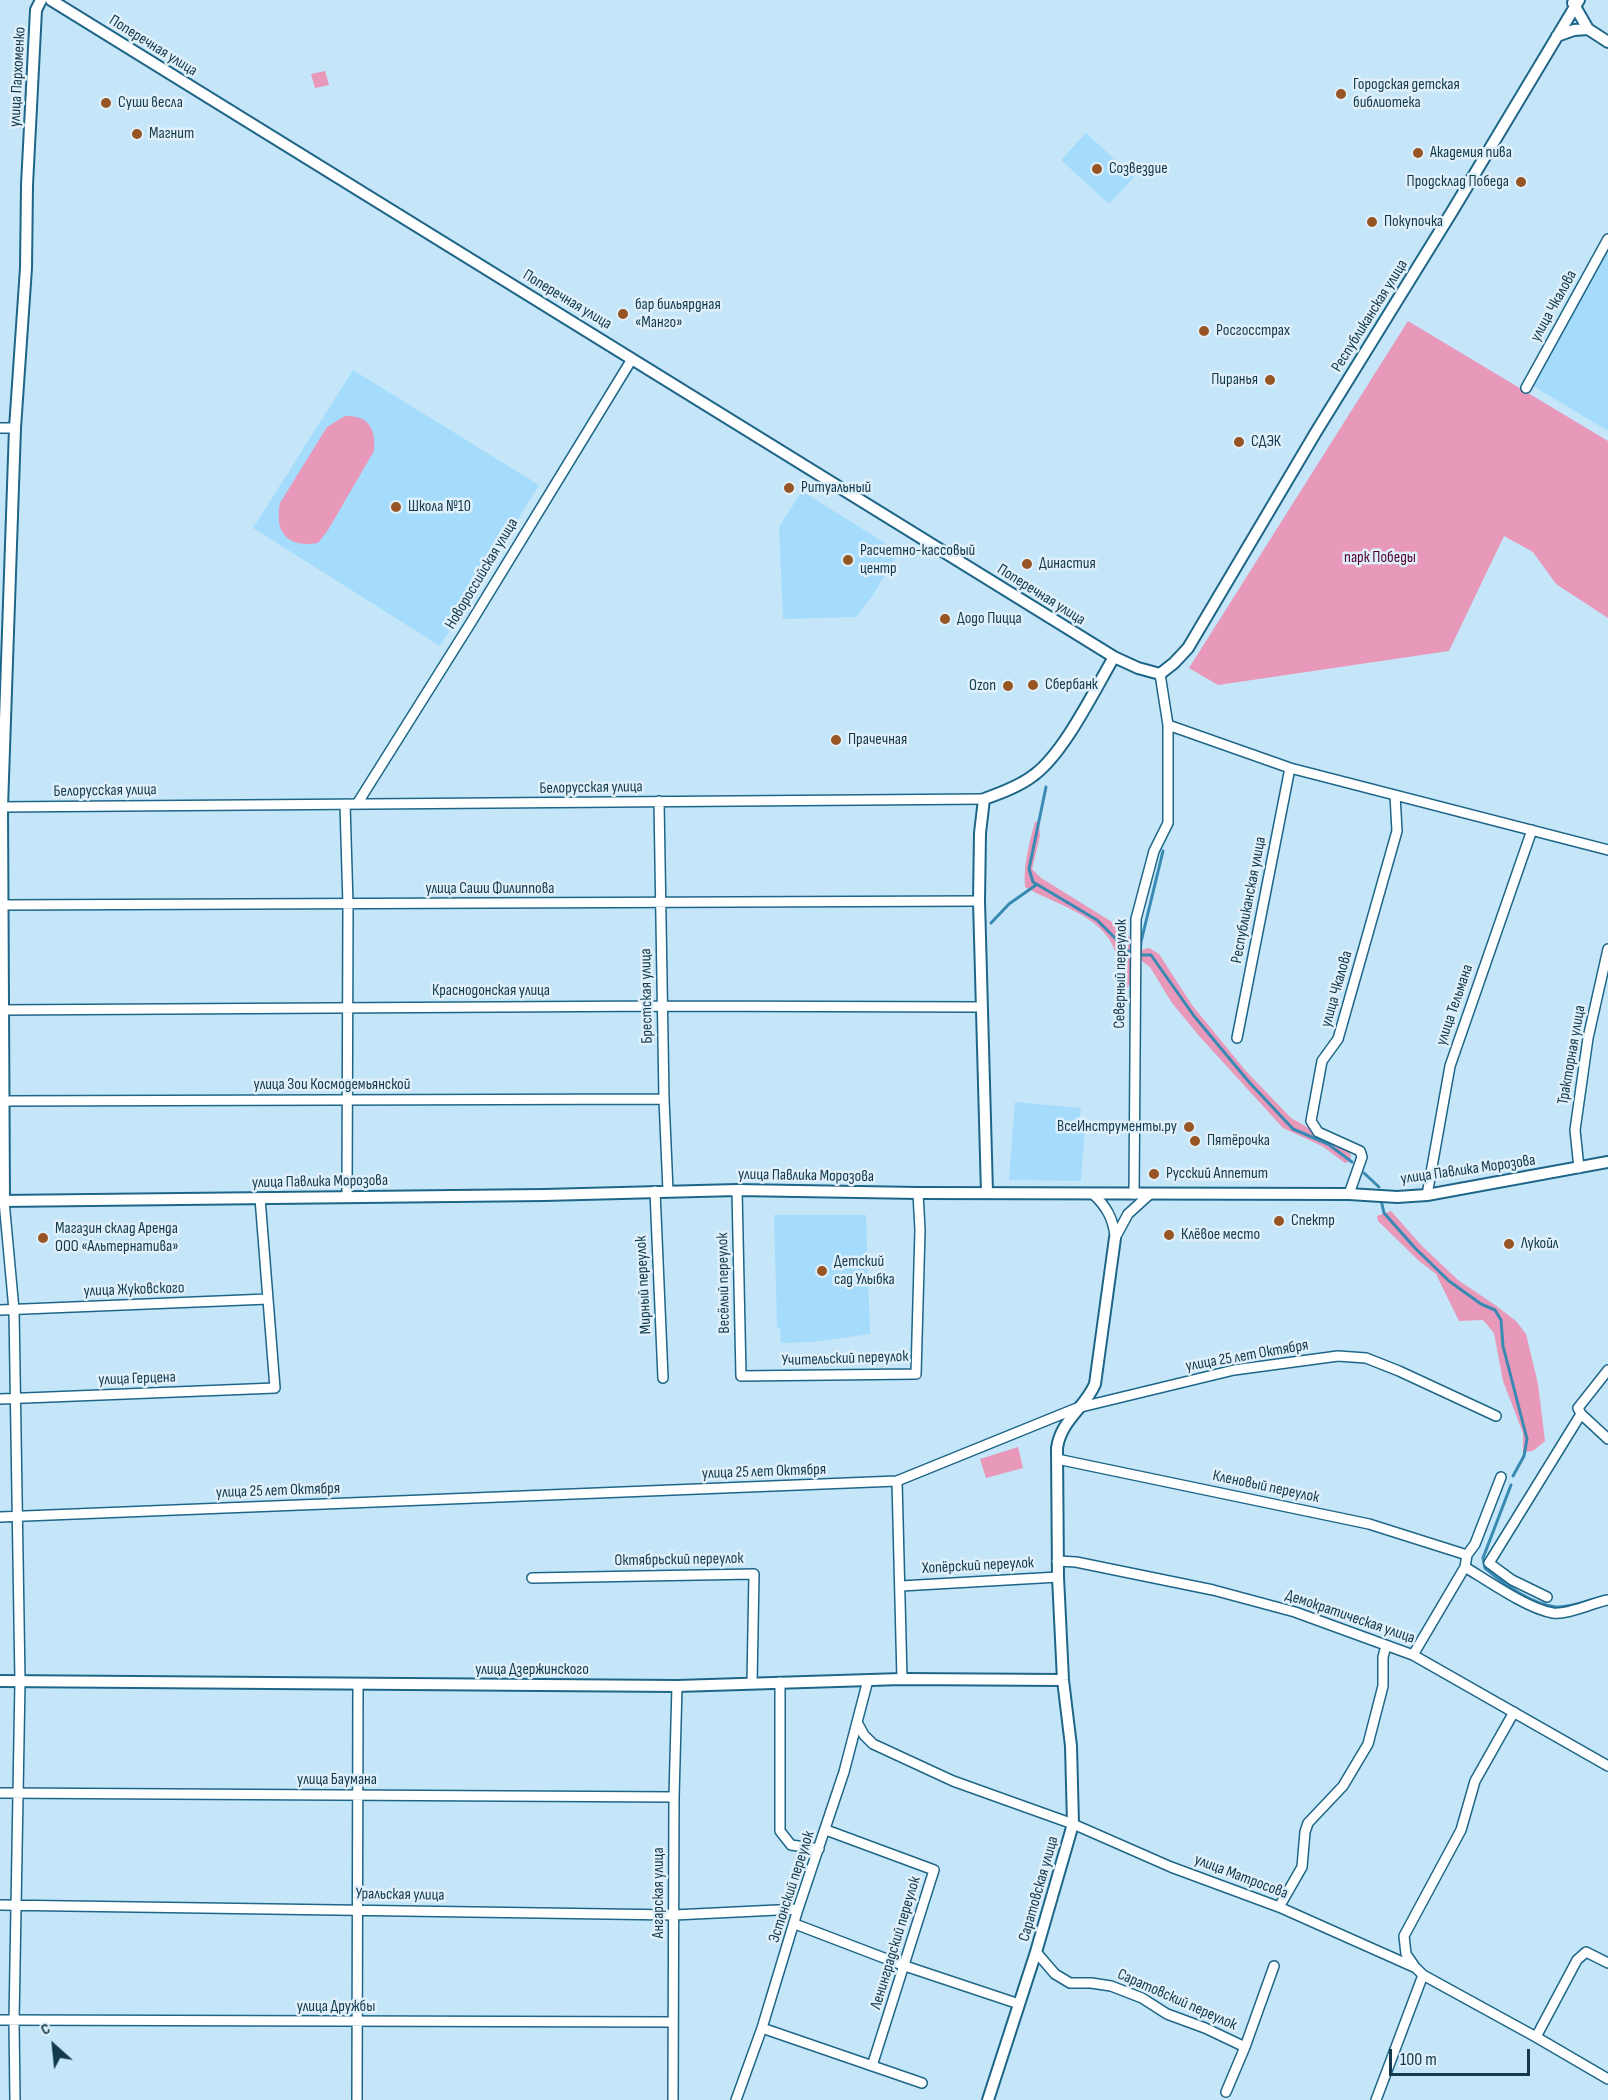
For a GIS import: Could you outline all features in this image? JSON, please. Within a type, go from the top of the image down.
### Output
[{"type":"street","name":"улица Пархоменко","points":[[15,2100],[14,2021],[20,1682],[14,1310],[2,1201],[1,807],[15,428],[26,268],[27,185],[36,10],[41,0]]},
{"type":"street","name":"Поперечная улица","points":[[51,0],[1114,657],[1138,668],[1160,674]]},
{"type":"street","points":[[1575,3],[1587,29],[1608,42]]},
{"type":"street","name":"Республиканская улица","points":[[1160,674],[1188,648],[1316,432],[1453,210],[1575,3]]},
{"type":"street","points":[[1557,36],[1574,30],[1587,29]]},
{"type":"street","name":"улица Чкалова","points":[[1526,388],[1608,239]]},
{"type":"street","name":"Новороссийская улица","points":[[357,804],[632,359]]},
{"type":"street","points":[[0,428],[15,428]]},
{"type":"street","name":"Белорусская улица","points":[[1,807],[984,799],[1028,780],[1047,764],[1060,748],[1114,657]]},
{"type":"street","name":"Северный переулок","points":[[1134,1194],[1136,919],[1154,851],[1168,823],[1168,725],[1160,674]]},
{"type":"street","points":[[1168,725],[1290,768],[1608,850]]},
{"type":"street","name":"Республиканская улица","points":[[1237,1038],[1290,768]]},
{"type":"street","name":"улица Чкалова","points":[[1349,1194],[1362,1157],[1360,1151],[1318,1132],[1311,1120],[1322,1061],[1338,1039],[1397,831],[1395,795]]},
{"type":"street","points":[[984,799],[980,833],[979,901],[987,1193]]},
{"type":"street","name":"Брестская улица","points":[[659,801],[664,1099],[668,1191]]},
{"type":"street","points":[[345,804],[348,904],[347,1197]]},
{"type":"street","name":"улица Тельмана","points":[[1427,1195],[1450,1066],[1532,830]]},
{"type":"street","name":"улица Саши Филиппова","points":[[1,905],[979,901]]},
{"type":"street","name":"Тракторная улица","points":[[1579,1168],[1575,1130],[1588,1038],[1604,985],[1608,949]]},
{"type":"street","name":"Краснодонская улица","points":[[1,1010],[663,1006],[981,1007]]},
{"type":"street","name":"улица Зои Космодемьянской","points":[[1,1101],[664,1099]]},
{"type":"street","name":"улица Павлика Морозова","points":[[2,1201],[736,1190],[918,1193],[1349,1194],[1397,1197],[1427,1195],[1608,1162]]},
{"type":"street","name":"Весёлый переулок","points":[[736,1190],[741,1376]]},
{"type":"street","name":"Мирный переулок","points":[[655,1191],[663,1378]]},
{"type":"street","name":"Учительский переулок","points":[[741,1376],[916,1374],[920,1230],[918,1193]]},
{"type":"street","points":[[1093,1194],[1110,1214],[1115,1238]]},
{"type":"street","points":[[1115,1238],[1128,1214],[1150,1194]]},
{"type":"street","points":[[260,1198],[268,1299]]},
{"type":"street","name":"Саратовская улица","points":[[988,2100],[1036,1952],[1073,1824],[1071,1746],[1063,1680],[1057,1561],[1058,1440],[1077,1408],[1092,1392],[1095,1384],[1115,1238]]},
{"type":"street","name":"улица Жуковского","points":[[0,1310],[268,1299]]},
{"type":"street","name":"улица Герцена","points":[[0,1399],[275,1388],[268,1299]]},
{"type":"street","name":"улица 25 лет Октября","points":[[0,1517],[897,1482],[1077,1408],[1234,1370],[1338,1356],[1366,1358],[1496,1416]]},
{"type":"street","points":[[1608,1370],[1578,1408],[1581,1414],[1608,1439]]},
{"type":"street","points":[[1547,1597],[1512,1580],[1489,1563],[1581,1414]]},
{"type":"street","name":"Кленовый переулок","points":[[1057,1459],[1369,1524],[1467,1555]]},
{"type":"street","points":[[1413,1655],[1465,1567],[1467,1555],[1475,1544],[1501,1477]]},
{"type":"street","points":[[897,1482],[902,1679]]},
{"type":"street","name":"Демократическая улица","points":[[1057,1561],[1076,1562],[1214,1590],[1296,1612],[1413,1655],[1608,1766]]},
{"type":"street","points":[[1465,1567],[1535,1607],[1554,1613],[1608,1600]]},
{"type":"street","name":"Октябрьский переулок","points":[[532,1578],[754,1574],[752,1683]]},
{"type":"street","name":"Хопёрский переулок","points":[[901,1586],[1058,1577]]},
{"type":"street","points":[[1279,1907],[1302,1867],[1308,1823],[1343,1786],[1368,1744],[1383,1686],[1383,1657],[1386,1646]]},
{"type":"street","name":"улица Дзержинского","points":[[0,1681],[678,1686],[902,1679],[1063,1680]]},
{"type":"street","name":"Эстонский переулок","points":[[736,2100],[762,2028],[798,1910],[826,1830],[858,1724],[868,1680]]},
{"type":"street","points":[[780,1682],[780,1831],[791,1845],[819,1850]]},
{"type":"street","points":[[357,2100],[358,1685]]},
{"type":"street","name":"Ангарская улица","points":[[673,2100],[674,1797],[678,1686]]},
{"type":"street","points":[[1376,2100],[1420,1972],[1406,1954],[1404,1936],[1461,1830],[1475,1781],[1514,1712]]},
{"type":"street","name":"улица Матросова","points":[[858,1724],[873,1744],[953,1781],[1073,1824],[1171,1867],[1279,1907],[1420,1972],[1608,2079]]},
{"type":"street","name":"улица Баумана","points":[[0,1793],[674,1797]]},
{"type":"street","name":"Ленинградский переулок","points":[[826,1830],[934,1870],[872,2066]]},
{"type":"street","name":"Уральская улица","points":[[0,1905],[674,1915],[798,1910]]},
{"type":"street","points":[[795,1924],[905,1966],[1018,2004]]},
{"type":"street","name":"Саратовский переулок","points":[[1036,1952],[1055,1974],[1070,1983],[1111,1986],[1142,1998],[1167,2014],[1205,2028],[1245,2047]]},
{"type":"street","points":[[1536,2037],[1577,1960],[1586,1952],[1608,1963]]},
{"type":"street","points":[[1226,2092],[1274,1966]]},
{"type":"street","name":"улица Дружбы","points":[[0,2020],[672,2022]]},
{"type":"street","points":[[762,2028],[922,2082]]},
{"type":"shaded area","name":"Созвездие","points":[[1086,133],[1134,177],[1109,204],[1061,160]]},
{"type":"shaded area","points":[[1608,248],[1608,431],[1533,386]]},
{"type":"shaded area","name":"Школа №10","points":[[353,370],[539,485],[440,646],[253,528]]},
{"type":"shaded area","name":"Расчетно-кассовый центр","points":[[802,491],[899,552],[873,595],[856,617],[783,619],[779,527]]},
{"type":"shaded area","points":[[1015,1102],[1081,1108],[1079,1122],[1085,1123],[1081,1181],[1009,1180]]},
{"type":"shaded area","name":"Детский сад Улыбка","points":[[774,1215],[866,1215],[870,1334],[813,1342],[781,1343],[780,1328],[777,1327]]},
{"type":"green space","points":[[325,71],[329,85],[315,88],[311,74]]},
{"type":"green space","name":"парк Победы","points":[[1408,321],[1608,441],[1608,618],[1556,584],[1533,552],[1504,536],[1449,651],[1218,685],[1189,668]]},
{"type":"green space","points":[[345,416],[360,418],[369,425],[374,436],[374,451],[318,543],[299,543],[291,540],[281,530],[280,503],[327,427]]},
{"type":"green space","points":[[1039,821],[1040,836],[1032,869],[1041,878],[1125,930],[1130,938],[1130,983],[1127,988],[1115,950],[1102,930],[1082,915],[1025,887],[1029,846],[1035,822]]},
{"type":"green space","points":[[1149,948],[1159,954],[1192,1005],[1245,1070],[1291,1118],[1346,1149],[1351,1155],[1350,1161],[1345,1163],[1322,1146],[1283,1128],[1200,1037],[1172,1003],[1150,967],[1139,959],[1141,950]]},
{"type":"green space","points":[[1391,1211],[1422,1246],[1458,1280],[1516,1321],[1526,1334],[1538,1384],[1545,1441],[1533,1451],[1523,1452],[1523,1433],[1503,1381],[1494,1333],[1483,1320],[1459,1321],[1436,1274],[1418,1260],[1378,1221],[1377,1216]]},
{"type":"green space","points":[[1018,1447],[1023,1468],[986,1478],[980,1459]]},
{"type":"waterway","points":[[1046,787],[1029,869],[1033,882],[1097,920],[1131,954]]},
{"type":"waterway","points":[[1140,955],[1141,942],[1163,851]]},
{"type":"waterway","points":[[991,923],[1009,904],[1036,885]]},
{"type":"waterway","points":[[1140,955],[1151,955],[1194,1016],[1249,1082],[1293,1129],[1328,1144],[1352,1162]]},
{"type":"waterway","points":[[1364,1173],[1379,1187]]},
{"type":"waterway","points":[[1381,1200],[1384,1213],[1415,1248],[1449,1281],[1481,1304],[1495,1310],[1501,1320],[1503,1346],[1527,1439],[1524,1456],[1513,1476]]},
{"type":"waterway","points":[[1511,1485],[1483,1558],[1485,1568],[1518,1592],[1546,1605],[1566,1606],[1598,1598]]},
{"type":"place","name":"Городская детская библиотека","points":[[1341,94]]},
{"type":"place","name":"Суши весла","points":[[106,103]]},
{"type":"place","name":"Магнит","points":[[137,134]]},
{"type":"place","name":"Академия пива","points":[[1418,153]]},
{"type":"place","name":"Созвездие","points":[[1097,169]]},
{"type":"place","name":"Продсклад Победа","points":[[1521,182]]},
{"type":"place","name":"Покупочка","points":[[1372,222]]},
{"type":"place","name":"бар бильярдная «Манго»","points":[[623,314]]},
{"type":"place","name":"Росгосстрах","points":[[1204,331]]},
{"type":"place","name":"Пиранья","points":[[1270,380]]},
{"type":"place","name":"СДЭК","points":[[1239,442]]},
{"type":"place","name":"Ритуальный","points":[[789,488]]},
{"type":"place","name":"Школа №10","points":[[396,507]]},
{"type":"place","name":"Расчетно-кассовый центр","points":[[848,560]]},
{"type":"place","name":"Династия","points":[[1027,564]]},
{"type":"place","name":"Додо Пицца","points":[[945,619]]},
{"type":"place","name":"Сбербанк","points":[[1033,685]]},
{"type":"place","name":"Ozon","points":[[1008,686]]},
{"type":"place","name":"Прачечная","points":[[836,740]]},
{"type":"place","name":"ВсеИнструменты.ру","points":[[1189,1127]]},
{"type":"place","name":"Пятёрочка","points":[[1195,1141]]},
{"type":"place","name":"Русский Аппетит","points":[[1154,1174]]},
{"type":"place","name":"Спектр","points":[[1279,1221]]},
{"type":"place","name":"Клёвое место","points":[[1169,1235]]},
{"type":"place","name":"Магазин склад Аренда ООО «Альтернатива»","points":[[43,1238]]},
{"type":"place","name":"Лукойл","points":[[1509,1244]]},
{"type":"place","name":"Детский сад Улыбка","points":[[822,1271]]}]
